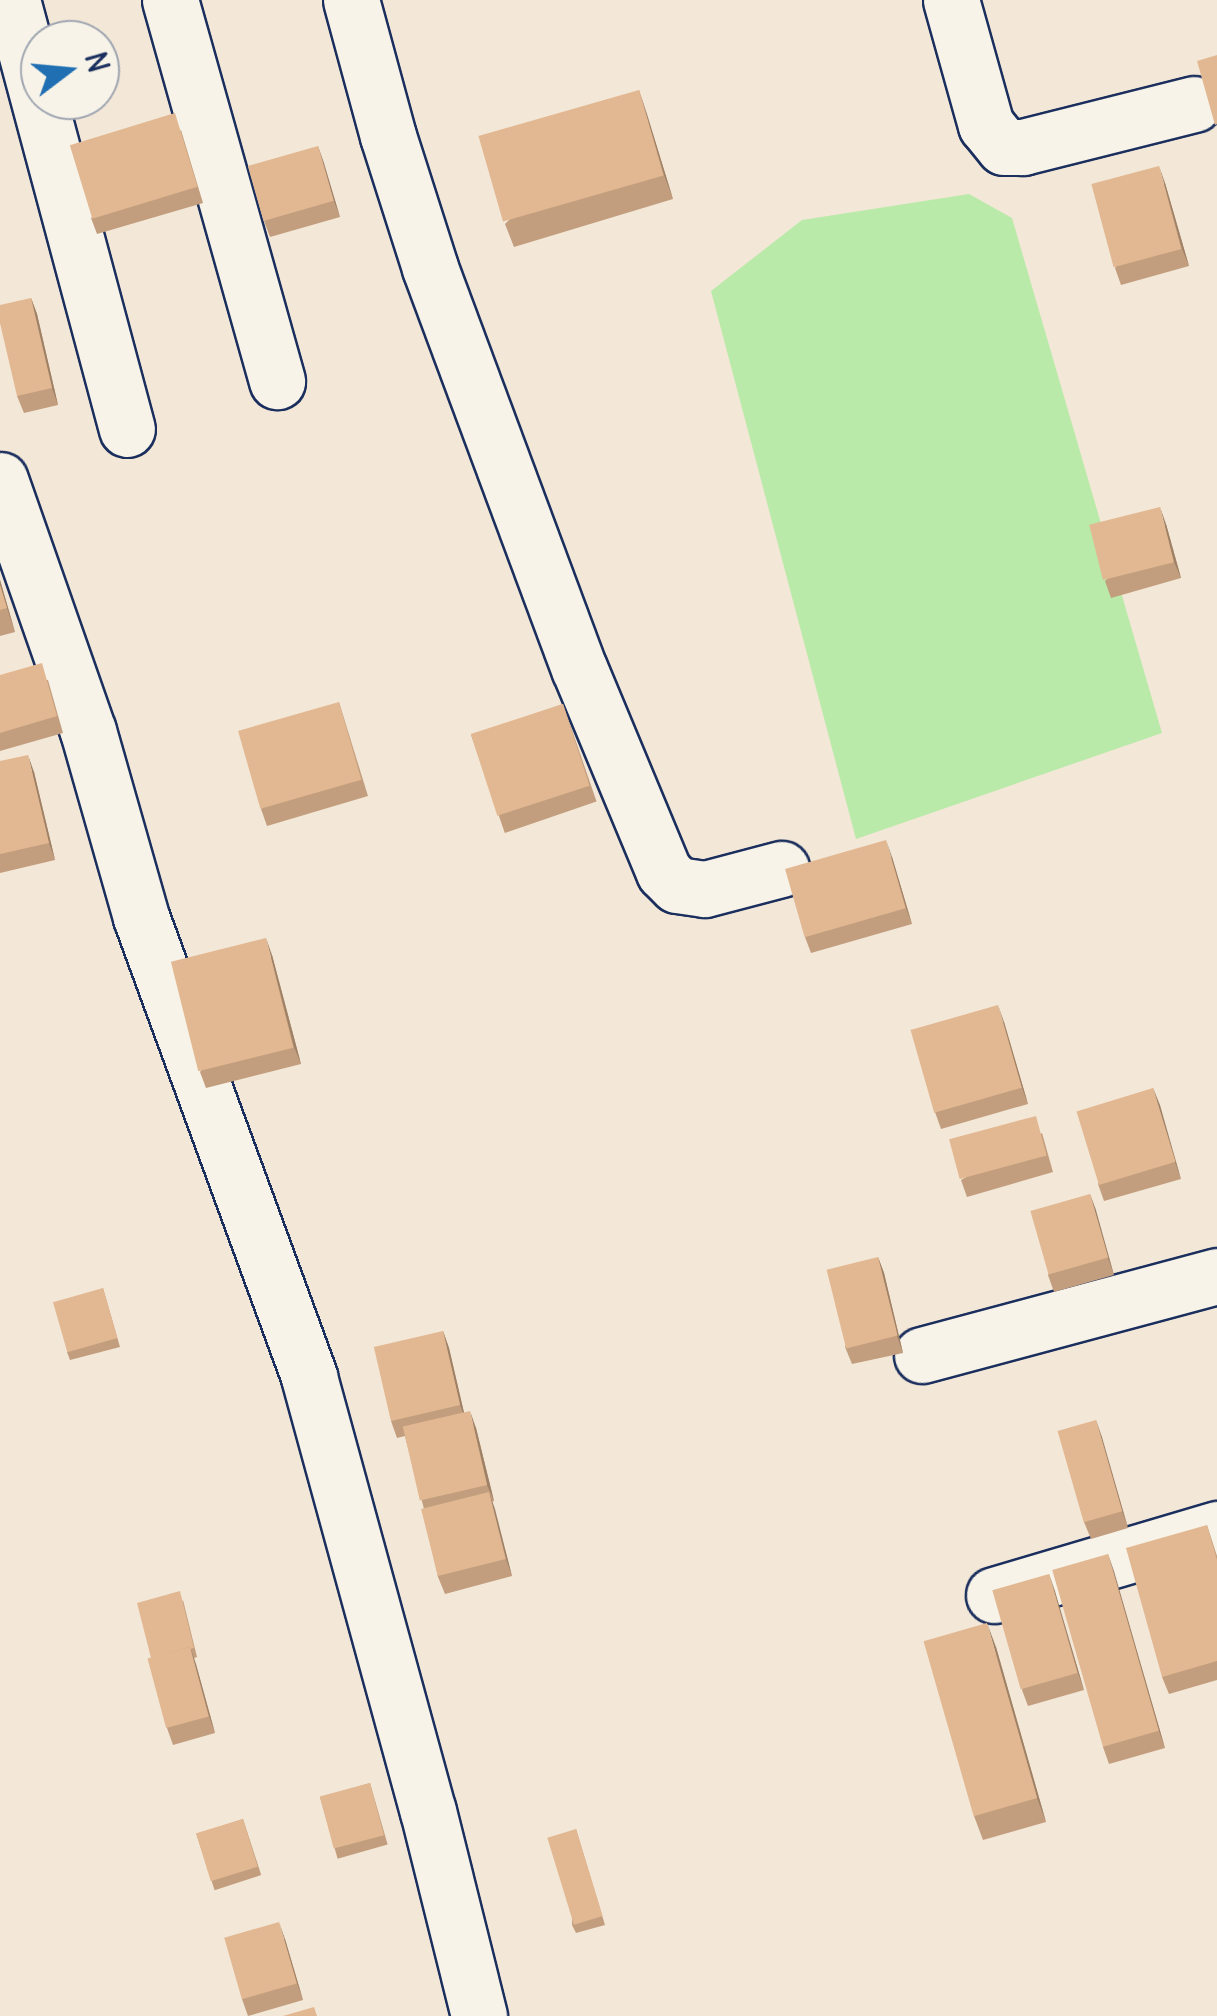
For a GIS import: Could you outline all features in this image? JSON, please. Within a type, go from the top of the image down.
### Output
[{"type":"street","points":[[12,0],[128,429]]},
{"type":"street","points":[[170,0],[277,381]]},
{"type":"street","points":[[352,0],[430,268],[579,668],[664,872],[677,885],[704,889],[781,870]]},
{"type":"street","points":[[951,0],[986,125],[1004,147],[1023,147],[1194,104]]},
{"type":"street","points":[[0,480],[88,731],[142,917],[309,1377],[428,1811],[479,2016]]},
{"type":"street","points":[[922,1355],[1217,1276]]},
{"type":"street","points":[[994,1595],[1217,1529]]},
{"type":"green space","points":[[969,194],[1012,218],[1162,733],[856,839],[711,291],[802,220]]},
{"type":"building","points":[[1217,55],[1217,124],[1215,125],[1197,61]]},
{"type":"building","points":[[639,90],[664,176],[503,222],[478,136]]},
{"type":"building","points":[[175,113],[198,187],[92,219],[70,145]]},
{"type":"building","points":[[318,146],[334,201],[264,221],[248,166]]},
{"type":"building","points":[[1159,166],[1181,249],[1114,267],[1091,184]]},
{"type":"building","points":[[31,298],[52,388],[17,396],[0,323],[0,305]]},
{"type":"building","points":[[1160,507],[1174,562],[1103,580],[1089,525]]},
{"type":"building","points":[[0,585],[7,608],[0,610]]},
{"type":"building","points":[[42,663],[57,716],[0,733],[0,675]]},
{"type":"building","points":[[339,702],[361,780],[260,809],[238,731]]},
{"type":"building","points":[[563,704],[590,786],[497,816],[471,734]]},
{"type":"building","points":[[28,755],[49,843],[0,854],[0,761]]},
{"type":"building","points":[[886,840],[906,908],[805,937],[785,869]]},
{"type":"building","points":[[266,938],[293,1048],[198,1071],[171,962]]},
{"type":"building","points":[[998,1005],[1022,1088],[934,1113],[911,1030]]},
{"type":"building","points":[[1153,1088],[1176,1162],[1099,1185],[1076,1111]]},
{"type":"building","points":[[1036,1116],[1047,1156],[960,1179],[949,1139]]},
{"type":"building","points":[[1090,1194],[1108,1257],[1049,1275],[1030,1211]]},
{"type":"building","points":[[878,1257],[898,1336],[846,1348],[827,1270]]},
{"type":"building","points":[[103,1288],[117,1338],[67,1352],[53,1302]]},
{"type":"building","points":[[443,1331],[460,1405],[391,1421],[374,1347]]},
{"type":"building","points":[[470,1411],[487,1485],[420,1501],[403,1427]]},
{"type":"building","points":[[1096,1420],[1122,1511],[1084,1522],[1058,1431]]},
{"type":"building","points":[[489,1492],[506,1559],[438,1576],[421,1509]]},
{"type":"building","points":[[1207,1525],[1217,1560],[1217,1661],[1162,1677],[1126,1548]]},
{"type":"building","points":[[1108,1554],[1159,1731],[1103,1747],[1052,1570]]},
{"type":"building","points":[[1049,1574],[1077,1673],[1021,1689],[992,1590]]},
{"type":"building","points":[[180,1591],[194,1648],[151,1658],[137,1603]]},
{"type":"building","points":[[987,1623],[1037,1798],[974,1816],[924,1641]]},
{"type":"building","points":[[190,1647],[209,1717],[166,1728],[147,1658]]},
{"type":"building","points":[[370,1783],[384,1835],[334,1849],[320,1796]]},
{"type":"building","points":[[243,1819],[258,1867],[211,1881],[196,1833]]},
{"type":"building","points":[[576,1829],[603,1916],[574,1925],[547,1838]]},
{"type":"building","points":[[279,1922],[297,1984],[242,1999],[224,1938]]},
{"type":"building","points":[[314,2007],[317,2016],[283,2016]]}]
